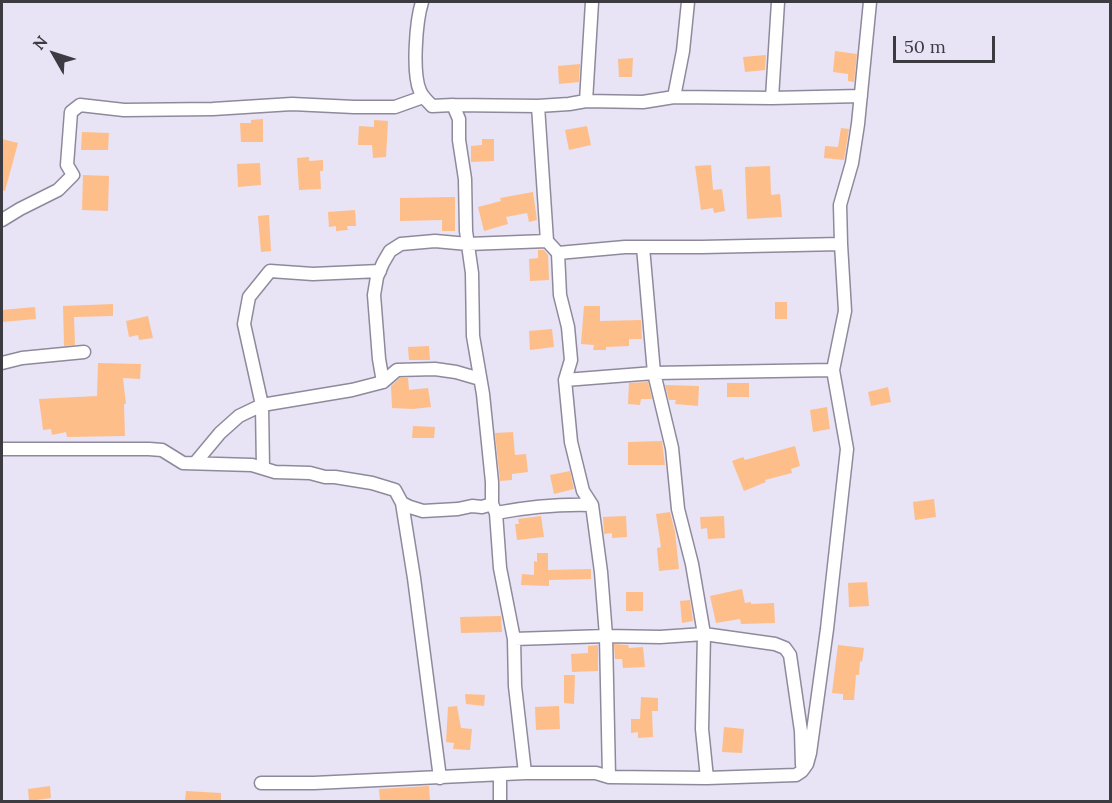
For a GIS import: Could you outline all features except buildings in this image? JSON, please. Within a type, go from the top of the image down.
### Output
[{"type":"street","points":[[422,2],[418,29],[416,79],[423,98],[432,106],[538,106],[586,101],[643,102],[674,97],[861,96]]},
{"type":"street","points":[[586,101],[592,2]]},
{"type":"street","points":[[674,97],[683,51],[688,2]]},
{"type":"street","points":[[772,98],[778,2]]},
{"type":"street","points":[[261,783],[314,783],[525,773],[596,773],[609,777],[707,778],[786,776],[796,775],[802,771],[807,764],[815,720],[848,449],[833,370],[845,312],[840,205],[852,163],[870,2]]},
{"type":"street","points":[[2,220],[58,190],[73,175],[67,165],[71,111],[80,105],[124,110],[213,109],[292,104],[354,107],[395,106],[423,98]]},
{"type":"street","points":[[453,105],[459,119],[459,140],[465,179],[466,231],[472,273],[473,336],[483,394],[500,568],[514,639],[515,686],[525,773]]},
{"type":"street","points":[[538,106],[547,241],[558,253],[560,295],[568,327],[571,360],[565,380],[571,442],[583,492],[592,505],[601,572],[606,636],[609,777]]},
{"type":"street","points":[[383,382],[374,295],[380,270],[390,251],[401,244],[435,241],[468,244],[547,241]]},
{"type":"street","points":[[558,253],[625,247],[841,244]]},
{"type":"street","points":[[643,247],[654,373],[672,448],[678,509],[692,564],[705,634],[702,729],[707,778]]},
{"type":"street","points":[[263,468],[262,405],[244,324],[249,297],[270,271],[313,274],[380,270]]},
{"type":"street","points":[[2,363],[22,358],[84,352]]},
{"type":"street","points":[[195,463],[220,433],[239,416],[262,405],[352,390],[383,382],[397,370],[435,369],[480,379]]},
{"type":"street","points":[[565,380],[654,373],[833,370]]},
{"type":"street","points":[[2,449],[149,448],[162,450],[183,463],[252,465],[275,472],[310,473],[372,483],[395,490],[402,503],[416,590],[440,778]]},
{"type":"street","points":[[402,503],[423,511],[472,506],[494,508],[592,505]]},
{"type":"street","points":[[514,639],[660,637],[705,634],[775,644],[785,648],[790,655],[801,731],[802,771]]},
{"type":"street","points":[[500,775],[500,801]]}]
